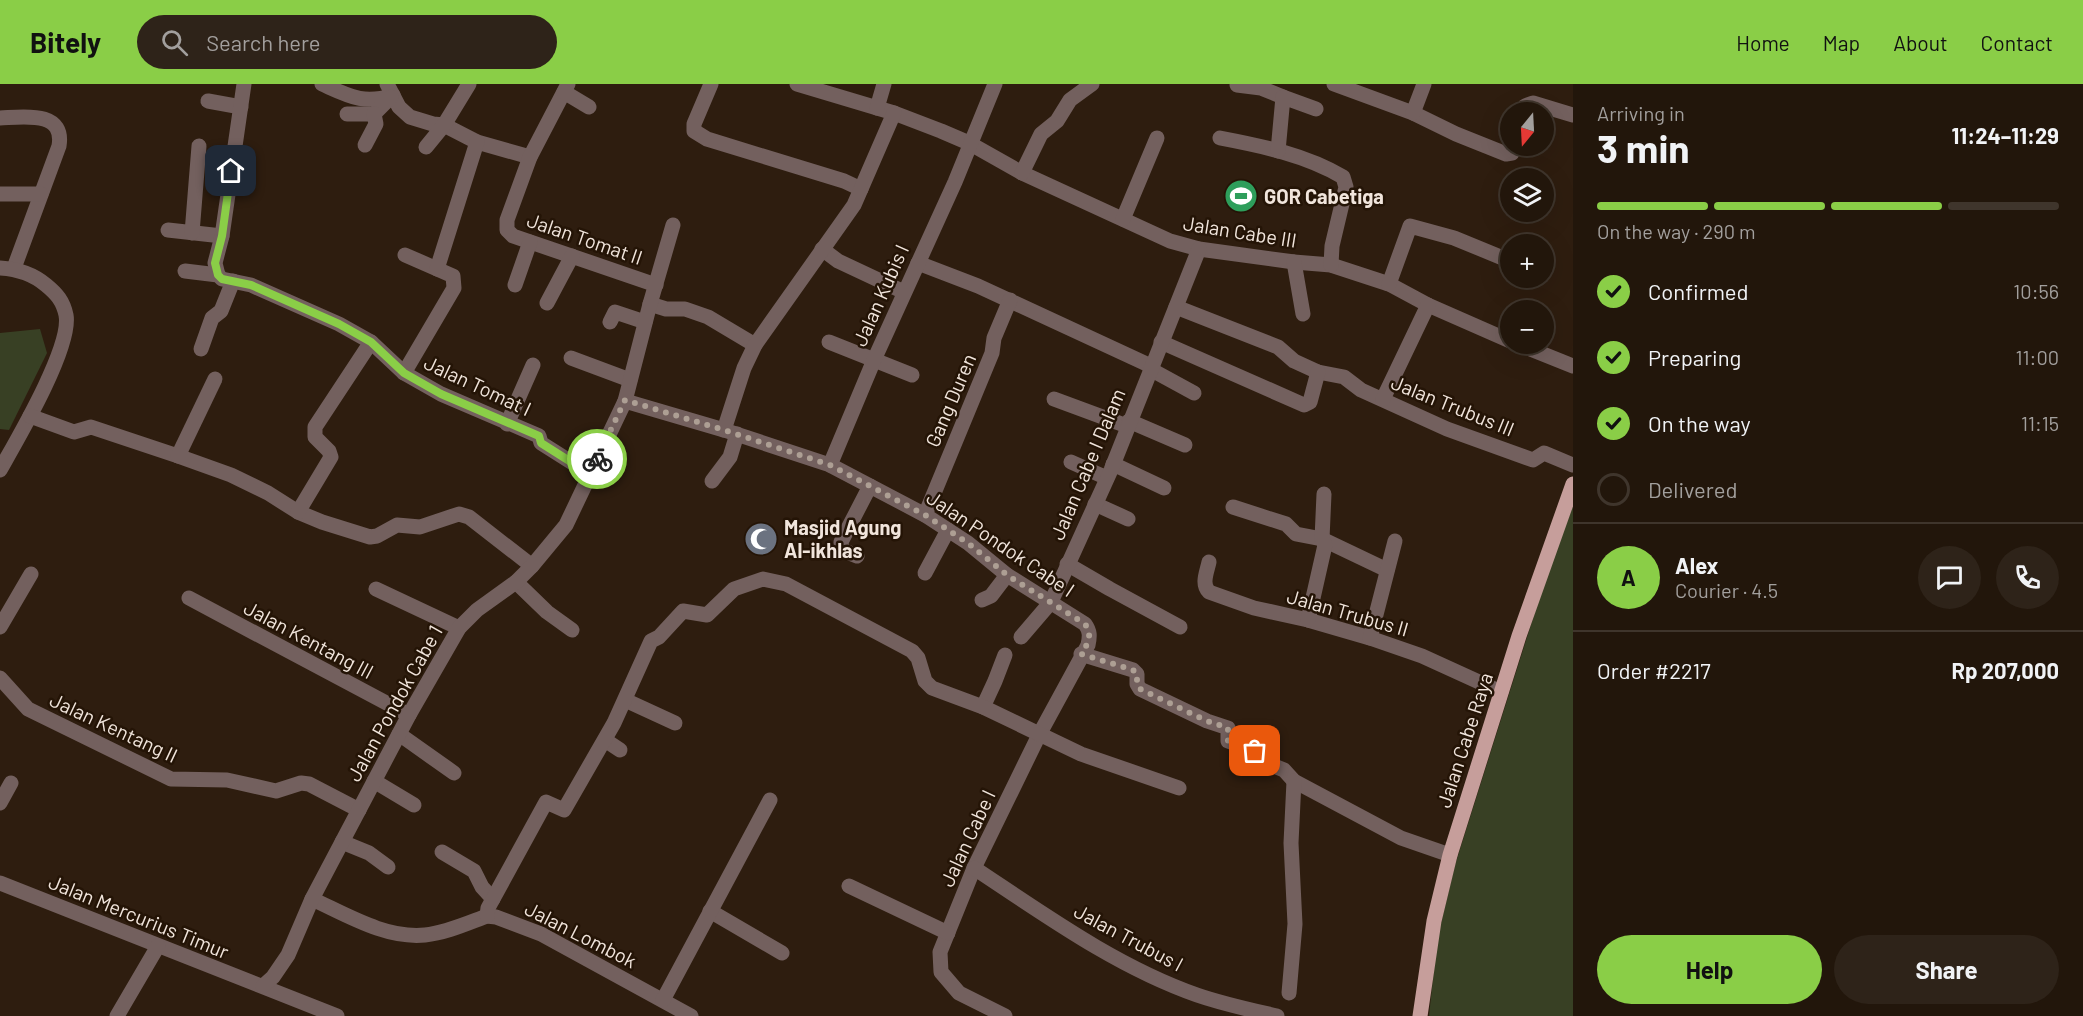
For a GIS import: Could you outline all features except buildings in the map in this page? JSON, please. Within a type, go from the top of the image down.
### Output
[{"type":"main road","name":"Jalan Cabe Raya","points":[[1420,1016],[1434,921],[1450,855],[1545,558],[1573,484]]},
{"type":"street","points":[[218,275],[215,263],[222,236],[244,84]]},
{"type":"street","points":[[322,84],[354,98],[377,101],[390,90]]},
{"type":"street","points":[[426,147],[444,125],[469,84]]},
{"type":"street","points":[[711,84],[694,124],[694,131],[698,134],[844,181],[861,189]]},
{"type":"street","name":"Jalan Cabe III","points":[[797,84],[918,121],[969,143],[1023,173],[1170,241],[1199,249],[1331,265],[1389,284],[1428,305],[1500,337]]},
{"type":"street","points":[[877,108],[884,84]]},
{"type":"street","name":"Jalan Kubis I","points":[[830,465],[904,292],[955,182],[995,84]]},
{"type":"street","points":[[1023,173],[1041,134],[1057,121],[1070,100],[1092,84]]},
{"type":"street","points":[[1334,84],[1413,113],[1500,152]]},
{"type":"street","points":[[1413,113],[1424,84]]},
{"type":"street","points":[[1237,85],[1261,88],[1316,109]]},
{"type":"street","points":[[566,88],[589,107]]},
{"type":"street","name":"Jalan Tomat II","points":[[566,88],[530,157],[506,225],[507,230],[513,236],[656,285],[625,400]]},
{"type":"street","points":[[365,145],[376,124],[374,114],[390,90]]},
{"type":"street","points":[[390,90],[399,107],[410,117],[444,125],[477,142],[530,157]]},
{"type":"street","points":[[1278,151],[1283,97]]},
{"type":"street","points":[[208,101],[241,107]]},
{"type":"street","points":[[1554,109],[1573,115]]},
{"type":"street","points":[[712,481],[730,457],[731,432],[744,368],[755,345],[854,205],[894,113]]},
{"type":"street","points":[[347,114],[374,114]]},
{"type":"street","points":[[0,118],[37,117],[57,127],[61,136],[41,194],[7,268],[40,280],[59,296],[66,317],[64,343],[30,416],[0,470]]},
{"type":"street","points":[[1123,219],[1157,138]]},
{"type":"street","points":[[1220,138],[1278,151],[1343,177],[1346,182],[1332,246],[1331,265]]},
{"type":"street","points":[[437,269],[477,142]]},
{"type":"street","points":[[192,233],[199,146]]},
{"type":"street","points":[[0,194],[41,194]]},
{"type":"street","points":[[656,285],[673,225]]},
{"type":"street","points":[[1389,284],[1410,226],[1454,238],[1500,257]]},
{"type":"street","points":[[168,230],[222,236]]},
{"type":"street","points":[[515,285],[530,242]]},
{"type":"street","points":[[822,249],[838,261],[904,292]]},
{"type":"street","name":"Jalan Cabe I Dalam","points":[[1021,637],[1051,602],[1110,471],[1199,249]]},
{"type":"street","points":[[404,373],[454,288],[453,276],[405,255]]},
{"type":"street","points":[[547,303],[572,256]]},
{"type":"street","points":[[1294,262],[1303,314]]},
{"type":"street","points":[[918,263],[1010,300],[1150,367],[1194,393]]},
{"type":"street","name":"Jalan Tomat I","points":[[185,271],[218,275],[222,279],[251,285],[339,324],[371,342],[404,373],[441,394],[539,436],[541,443],[590,474]]},
{"type":"street","points":[[201,349],[212,318],[220,311],[233,281]]},
{"type":"street","name":"Gang Duren","points":[[925,515],[993,353],[994,338],[1010,300]]},
{"type":"street","points":[[650,304],[666,309],[685,309],[708,317],[755,345]]},
{"type":"street","points":[[1383,399],[1428,305]]},
{"type":"street","name":"Jalan Trubus III","points":[[1176,307],[1278,347],[1294,361],[1318,372],[1344,377],[1361,390],[1447,429],[1533,460],[1544,453],[1573,465]]},
{"type":"street","points":[[610,322],[615,312],[645,322]]},
{"type":"street","points":[[298,512],[331,457],[329,451],[315,437],[315,428],[371,342]]},
{"type":"street","points":[[829,342],[912,375]]},
{"type":"street","points":[[1161,342],[1300,404],[1310,402],[1318,372]]},
{"type":"street","points":[[1543,354],[1573,366]]},
{"type":"street","points":[[571,358],[630,380]]},
{"type":"street","points":[[507,424],[533,365]]},
{"type":"street","points":[[178,456],[215,379]]},
{"type":"street","points":[[1054,399],[1128,423],[1185,445]]},
{"type":"street","name":"Jalan Pondok Cabe I","points":[[625,400],[830,465],[925,515],[968,543],[1007,575],[1085,624],[1090,637],[1088,645],[1081,654]]},
{"type":"street","name":"Jalan Pondok Cabe 1","points":[[263,986],[273,977],[288,955],[312,899],[409,715],[459,628],[477,609],[516,582],[566,525],[625,400]]},
{"type":"street","points":[[30,416],[74,432],[91,427],[178,456],[231,475],[268,493],[298,512],[370,537],[377,536],[396,525],[420,527],[459,514],[469,517],[532,566]]},
{"type":"street","points":[[1071,462],[1110,471],[1164,488]]},
{"type":"street","points":[[857,556],[842,550],[841,542],[870,486]]},
{"type":"street","points":[[1308,620],[1325,545],[1322,539],[1324,494]]},
{"type":"street","points":[[1095,504],[1128,519]]},
{"type":"street","points":[[1233,507],[1286,524],[1296,534],[1322,539],[1387,570]]},
{"type":"street","points":[[925,573],[948,530]]},
{"type":"street","points":[[1370,638],[1395,541]]},
{"type":"street","name":"Jalan Trubus II","points":[[1209,562],[1204,582],[1209,592],[1254,608],[1308,620],[1370,638],[1422,656],[1501,692]]},
{"type":"street","points":[[1067,564],[1180,627]]},
{"type":"street","points":[[0,627],[31,574]]},
{"type":"street","points":[[982,600],[991,596],[1007,575]]},
{"type":"street","points":[[312,899],[382,930],[408,936],[428,935],[487,916],[488,908],[546,802],[564,810],[605,740],[651,641],[660,637],[683,611],[707,615],[734,589],[764,579],[786,584],[912,651],[918,658],[927,685],[982,707],[1101,762],[1179,788]]},
{"type":"street","points":[[516,582],[548,612],[572,630]]},
{"type":"street","points":[[376,589],[459,628]]},
{"type":"street","name":"Jalan Kentang III","points":[[189,598],[409,715]]},
{"type":"street","points":[[1081,654],[1133,670],[1137,674],[1137,684],[1140,689],[1207,721],[1228,728],[1228,741],[1255,751],[1264,762],[1284,770],[1294,781],[1401,838],[1450,855]]},
{"type":"street","name":"Jalan Cabe I","points":[[1005,1016],[958,993],[941,972],[940,952],[974,868],[1081,654]]},
{"type":"street","points":[[982,707],[1005,655]]},
{"type":"street","name":"Jalan Kentang II","points":[[0,678],[28,710],[171,779],[227,780],[276,791],[301,783],[309,784],[359,810]]},
{"type":"street","points":[[625,700],[675,723]]},
{"type":"street","points":[[399,734],[454,773]]},
{"type":"street","points":[[605,740],[621,750]]},
{"type":"street","points":[[374,781],[414,805]]},
{"type":"street","points":[[1289,993],[1295,924],[1291,843],[1294,781]]},
{"type":"street","points":[[0,803],[10,783]]},
{"type":"street","points":[[663,1000],[770,800]]},
{"type":"street","points":[[342,842],[369,854],[388,867]]},
{"type":"street","points":[[442,852],[474,871],[482,887],[493,899]]},
{"type":"street","name":"Jalan Trubus I","points":[[974,868],[1045,915],[1127,964],[1197,995],[1277,1016]]},
{"type":"street","name":"Jalan Mercurius Timur","points":[[0,883],[337,1016]]},
{"type":"street","points":[[849,886],[948,933]]},
{"type":"street","points":[[711,911],[782,952]]},
{"type":"street","name":"Jalan Lombok","points":[[487,916],[496,917],[541,934],[688,1015]]},
{"type":"street","points":[[117,1016],[158,946]]},
{"type":"green space","points":[[40,329],[47,353],[9,430],[0,429],[0,333]]},
{"type":"green space","points":[[1573,506],[1573,1016],[1429,1016],[1437,940],[1455,865],[1548,571]]},
{"type":"way so far","points":[[597,459],[625,400],[830,465],[925,515],[968,543],[1007,575],[1085,624],[1090,637],[1088,645],[1081,654],[1133,670],[1137,674],[1137,684],[1140,689],[1207,721],[1228,728],[1228,741],[1255,751]]},
{"type":"place","name":"GOR Cabetiga","points":[[1241,196]]},
{"type":"place","name":"Masjid Agung Al-ikhlas","points":[[761,539]]},
{"type":"route","points":[[231,171],[222,236],[215,263],[215,270],[222,279],[251,285],[339,324],[371,342],[404,373],[441,394],[539,436],[541,443],[590,474],[597,459]]}]
